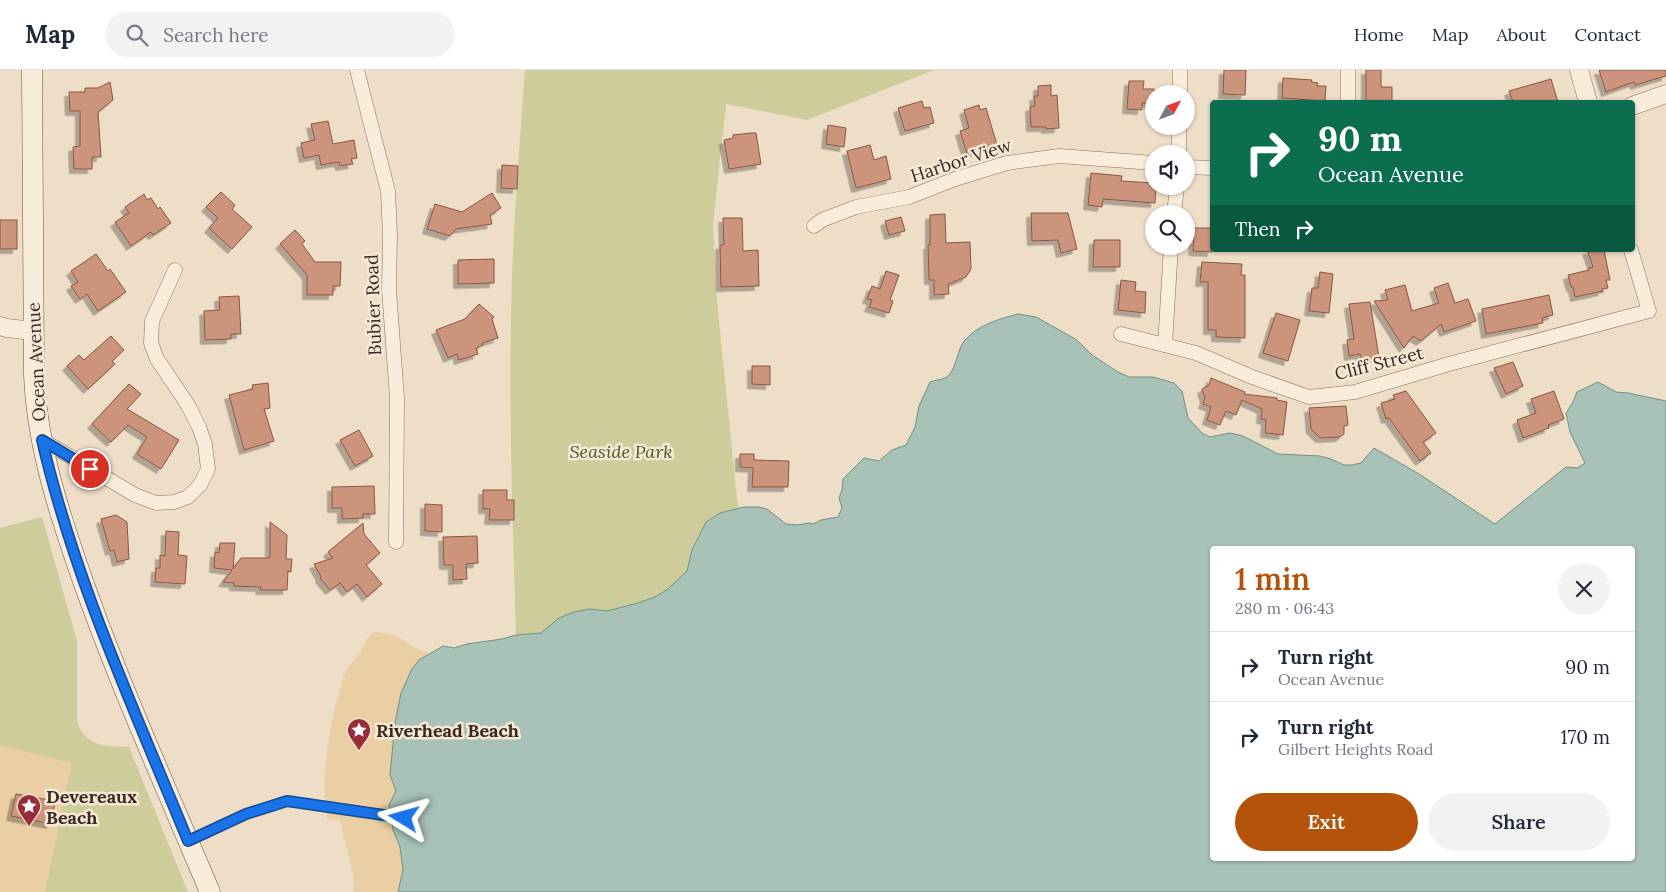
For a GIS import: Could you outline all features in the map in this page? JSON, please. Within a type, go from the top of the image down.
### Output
[{"type":"main road","name":"Ocean Avenue","points":[[32,70],[33,332],[36,398],[42,440],[56,497],[90,599],[116,668],[210,892]]},
{"type":"street","name":"Bubier Road","points":[[357,70],[388,191],[390,235],[389,289],[396,398],[396,542]]},
{"type":"street","points":[[1180,70],[1180,85]]},
{"type":"street","points":[[1348,70],[1348,100]]},
{"type":"street","points":[[1579,70],[1587,100]]},
{"type":"street","points":[[1635,105],[1666,94]]},
{"type":"street","name":"Harbor View","points":[[814,226],[822,220],[856,207],[909,197],[955,179],[1007,163],[1059,156],[1145,162]]},
{"type":"street","points":[[1195,167],[1210,168]]},
{"type":"street","name":"Cliff Street","points":[[1121,334],[1196,354],[1252,377],[1310,397],[1356,392],[1649,310],[1632,252]]},
{"type":"street","points":[[1165,345],[1170,255]]},
{"type":"street","points":[[42,440],[135,495],[156,503],[174,502],[188,497],[200,486],[208,469],[205,444],[188,405],[157,359],[151,343],[152,321],[175,270]]},
{"type":"street","points":[[0,326],[33,332]]},
{"type":"lane","points":[[188,841],[246,814],[287,801],[404,818]]},
{"type":"green space","name":"Seaside Park","points":[[525,70],[934,70],[807,120],[726,104],[713,224],[717,302],[738,509],[720,513],[706,522],[692,550],[687,571],[668,589],[655,597],[607,611],[590,609],[559,618],[541,633],[516,635],[511,438],[511,320],[514,226]]},
{"type":"green space","points":[[42,517],[77,641],[77,722],[86,737],[98,744],[129,747],[188,892],[0,892],[0,528]]},
{"type":"sand","name":"Riverhead Beach","points":[[376,632],[394,635],[419,650],[431,654],[420,660],[390,775],[396,790],[393,830],[400,847],[403,870],[398,892],[353,892],[354,879],[340,820],[327,819],[325,790],[327,747],[344,676],[367,639]]},
{"type":"sand","name":"Devereaux Beach","points":[[0,745],[72,763],[45,892],[0,892]]},
{"type":"shaded area","points":[[1018,314],[1036,317],[1077,340],[1092,355],[1118,372],[1129,377],[1153,377],[1174,383],[1182,391],[1188,418],[1202,433],[1210,437],[1230,433],[1243,436],[1278,454],[1320,456],[1344,465],[1361,463],[1374,448],[1419,474],[1495,524],[1566,467],[1577,468],[1585,463],[1570,432],[1566,413],[1577,392],[1598,382],[1616,392],[1666,401],[1666,892],[398,892],[403,870],[400,847],[393,830],[389,805],[396,791],[390,775],[395,723],[401,693],[412,669],[419,660],[443,646],[454,648],[516,635],[541,633],[559,618],[574,612],[590,609],[607,611],[655,597],[668,589],[687,571],[692,550],[706,522],[720,513],[744,507],[758,507],[767,509],[786,524],[798,525],[813,524],[821,520],[838,517],[842,508],[839,498],[843,479],[864,458],[879,461],[892,450],[906,445],[915,427],[919,406],[930,382],[949,375],[965,340],[976,330],[989,323]]},
{"type":"building","points":[[1224,70],[1246,70],[1245,95],[1223,94]]},
{"type":"building","points":[[1366,70],[1381,70],[1381,87],[1392,87],[1392,100],[1366,100]]},
{"type":"building","points":[[1599,70],[1666,70],[1666,76],[1635,85],[1634,82],[1606,92]]},
{"type":"building","points":[[1283,78],[1312,80],[1311,82],[1318,83],[1317,86],[1326,86],[1325,100],[1282,98]]},
{"type":"building","points":[[1551,79],[1557,100],[1512,100],[1509,91]]},
{"type":"building","points":[[1129,81],[1144,81],[1145,103],[1142,103],[1142,110],[1127,109]]},
{"type":"building","points":[[110,82],[113,100],[98,112],[101,157],[92,157],[92,169],[74,169],[73,147],[80,146],[80,111],[70,111],[69,92],[85,92],[85,88],[98,88]]},
{"type":"building","points":[[1051,85],[1051,96],[1057,95],[1059,128],[1031,127],[1030,107],[1035,106],[1034,96],[1038,96],[1038,86]]},
{"type":"building","points":[[922,101],[924,108],[930,107],[934,123],[905,131],[898,108]]},
{"type":"building","points":[[979,105],[980,110],[986,108],[997,145],[967,154],[960,131],[969,128],[964,110]]},
{"type":"building","points":[[328,121],[333,144],[354,140],[357,158],[351,159],[353,164],[340,166],[339,162],[321,165],[319,155],[304,158],[301,143],[315,140],[311,124]]},
{"type":"building","points":[[828,125],[846,128],[844,147],[826,144]]},
{"type":"building","points":[[756,133],[761,164],[729,169],[724,140],[733,138],[733,135]]},
{"type":"building","points":[[870,145],[874,160],[886,156],[891,179],[856,188],[847,151]]},
{"type":"building","points":[[502,165],[518,166],[517,189],[501,188]]},
{"type":"building","points":[[1091,173],[1122,176],[1121,181],[1145,182],[1145,195],[1155,195],[1155,203],[1103,199],[1102,207],[1088,205]]},
{"type":"building","points":[[221,192],[235,205],[232,209],[252,227],[232,249],[209,228],[218,218],[206,207]]},
{"type":"building","points":[[492,193],[501,208],[490,215],[492,224],[456,229],[450,236],[427,229],[435,204],[462,212]]},
{"type":"building","points":[[144,194],[147,200],[151,198],[158,209],[160,207],[171,223],[153,235],[151,232],[131,246],[115,222],[129,213],[125,207]]},
{"type":"building","points":[[1031,213],[1068,213],[1077,249],[1061,253],[1058,240],[1032,241]]},
{"type":"building","points":[[945,214],[946,243],[970,242],[971,269],[966,277],[948,284],[949,294],[934,295],[934,280],[929,280],[928,245],[930,245],[930,215]]},
{"type":"building","points":[[901,217],[905,231],[889,235],[885,221]]},
{"type":"building","points":[[723,218],[742,218],[743,251],[758,250],[759,286],[721,287],[720,245],[724,245]]},
{"type":"building","points":[[0,220],[17,220],[17,249],[0,249]]},
{"type":"building","points":[[1195,228],[1210,228],[1210,252],[1195,251]]},
{"type":"building","points":[[295,230],[305,241],[302,244],[315,262],[341,262],[340,286],[333,286],[333,295],[307,295],[307,275],[280,244]]},
{"type":"building","points":[[1094,240],[1120,240],[1120,267],[1093,267]]},
{"type":"building","points":[[1588,252],[1604,252],[1610,280],[1606,280],[1608,288],[1602,289],[1603,291],[1575,297],[1568,275],[1589,270],[1589,268],[1593,267]]},
{"type":"building","points":[[96,254],[108,271],[110,269],[126,292],[98,311],[87,294],[80,299],[71,286],[78,282],[71,271]]},
{"type":"building","points":[[494,259],[494,283],[458,284],[458,260]]},
{"type":"building","points":[[1202,262],[1242,264],[1241,275],[1245,275],[1245,338],[1216,337],[1216,330],[1208,330],[1208,282],[1200,282]]},
{"type":"building","points":[[886,271],[899,275],[890,300],[893,301],[889,313],[869,307],[872,300],[867,299],[872,286],[880,289]]},
{"type":"building","points":[[1320,272],[1333,274],[1329,313],[1309,311],[1312,288],[1318,288]]},
{"type":"building","points":[[1121,280],[1136,282],[1135,291],[1146,292],[1145,313],[1118,310]]},
{"type":"building","points":[[1448,283],[1455,303],[1468,299],[1476,321],[1444,332],[1441,324],[1421,341],[1413,336],[1404,348],[1374,301],[1388,300],[1385,290],[1405,285],[1412,311],[1439,303],[1434,288]]},
{"type":"building","points":[[1549,295],[1553,315],[1542,318],[1543,323],[1486,334],[1482,309]]},
{"type":"building","points":[[239,296],[241,334],[231,334],[231,339],[205,340],[204,311],[220,310],[219,297]]},
{"type":"building","points":[[1370,302],[1379,357],[1361,360],[1360,354],[1349,356],[1347,340],[1354,339],[1349,304]]},
{"type":"building","points":[[479,304],[494,317],[492,319],[498,338],[482,343],[483,345],[476,348],[478,354],[459,360],[457,354],[448,358],[436,330],[465,319]]},
{"type":"building","points":[[1276,313],[1300,320],[1288,361],[1263,353]]},
{"type":"building","points":[[111,336],[124,350],[112,361],[115,364],[88,389],[67,366],[79,355],[84,360]]},
{"type":"building","points":[[1513,362],[1523,386],[1506,394],[1494,368]]},
{"type":"building","points":[[752,366],[770,366],[770,385],[752,384]]},
{"type":"building","points":[[1211,378],[1245,392],[1244,394],[1277,398],[1277,400],[1287,402],[1283,435],[1265,433],[1266,420],[1261,419],[1262,409],[1242,400],[1236,415],[1226,411],[1220,425],[1207,420],[1211,407],[1203,404],[1205,398],[1202,389],[1209,385]]},
{"type":"building","points":[[268,383],[270,408],[264,409],[274,441],[244,450],[229,395],[253,389],[252,385]]},
{"type":"building","points":[[129,384],[141,394],[127,409],[179,440],[161,469],[137,454],[147,437],[128,425],[111,442],[92,424]]},
{"type":"building","points":[[1406,391],[1436,433],[1423,442],[1431,453],[1420,461],[1389,418],[1386,419],[1381,403],[1395,399],[1393,395]]},
{"type":"building","points":[[1554,391],[1564,419],[1548,425],[1549,428],[1523,438],[1517,420],[1536,413],[1531,399]]},
{"type":"building","points":[[1346,406],[1348,425],[1344,426],[1344,434],[1340,437],[1320,438],[1311,429],[1309,408]]},
{"type":"building","points":[[359,430],[373,456],[355,466],[340,440]]},
{"type":"building","points":[[740,454],[754,454],[754,460],[789,461],[788,487],[752,487],[753,468],[740,467]]},
{"type":"building","points":[[374,486],[375,514],[363,514],[363,518],[342,519],[342,508],[332,508],[332,487]]},
{"type":"building","points":[[483,490],[507,490],[507,500],[514,500],[514,520],[489,520],[490,509],[483,509]]},
{"type":"building","points":[[425,504],[442,505],[442,532],[425,531]]},
{"type":"building","points":[[116,515],[127,522],[129,559],[117,562],[114,550],[110,551],[101,519]]},
{"type":"building","points":[[270,522],[287,535],[286,559],[292,559],[291,572],[288,571],[287,590],[260,590],[261,587],[234,586],[234,583],[223,582],[232,570],[214,568],[215,552],[219,553],[220,543],[235,543],[233,569],[241,558],[270,558]]},
{"type":"building","points":[[363,523],[364,534],[380,553],[366,565],[382,584],[367,597],[357,584],[347,592],[340,583],[330,590],[320,578],[314,564],[333,558],[328,552]]},
{"type":"building","points":[[166,531],[179,532],[178,555],[187,556],[185,584],[155,582],[156,568],[160,568],[160,555],[165,556]]},
{"type":"building","points":[[477,536],[478,563],[466,564],[467,579],[453,580],[453,565],[444,565],[443,537]]},
{"type":"building","points":[[16,794],[55,801],[51,824],[11,816]]},
{"type":"place","name":"Riverhead Beach","points":[[359,751]]},
{"type":"place","name":"Devereaux Beach","points":[[29,827]]},
{"type":"route","points":[[90,469],[42,440],[67,534],[93,608],[188,841],[246,814],[287,801],[404,818]]}]
